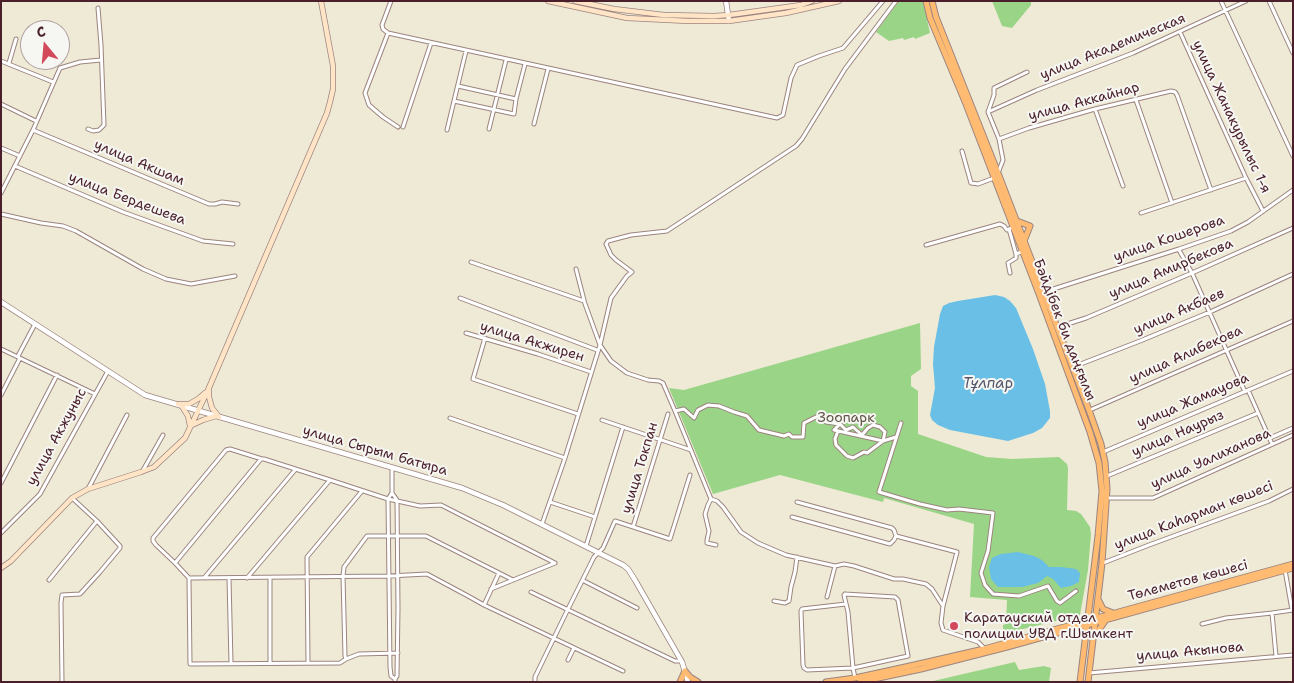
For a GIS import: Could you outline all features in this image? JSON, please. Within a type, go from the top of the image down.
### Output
[{"type":"main road","points":[[1,568],[11,561],[72,498],[88,489],[154,467],[185,438],[327,113],[333,89],[333,66],[320,1]]},
{"type":"main road","points":[[548,1],[627,18],[688,21],[786,13],[839,1]]},
{"type":"main road","points":[[575,1],[614,10],[664,15],[729,18],[801,5],[812,1]]},
{"type":"main road","name":"Бәйдібек би даңғылы","points":[[926,1],[930,18],[1024,241],[1022,252]]},
{"type":"main road","name":"Бәйдібек би даңғылы","points":[[932,1],[996,175],[1011,228],[1057,327],[1103,452],[1107,476],[1107,498],[1102,563],[1088,682]]},
{"type":"main road","points":[[1016,221],[1030,226],[1024,241]]},
{"type":"main road","name":"Бәйдібек би даңғылы","points":[[1041,293],[1090,432],[1100,467],[1102,491],[1098,536],[1080,682]]},
{"type":"main road","points":[[180,405],[194,402],[208,389]]},
{"type":"main road","points":[[191,427],[203,420],[218,417],[210,404],[208,389]]},
{"type":"main road","points":[[180,405],[188,416],[191,427]]},
{"type":"main road","name":"Төлеметов көшесі","points":[[1095,621],[1113,613],[1293,566]]},
{"type":"main road","name":"Төлеметов көшесі","points":[[826,682],[910,666],[1095,621],[1106,620],[1285,570],[1293,566]]},
{"type":"main road","points":[[1098,599],[1103,609],[1113,613]]},
{"type":"main road","points":[[1092,639],[1106,620]]},
{"type":"main road","name":"Төлеметов көшесі","points":[[860,682],[921,669],[1087,623]]},
{"type":"main road","points":[[680,682],[685,671],[698,682]]},
{"type":"street","points":[[391,1],[382,25],[383,29],[388,33],[777,118],[782,115],[790,78],[797,65],[843,48],[883,1]]},
{"type":"street","points":[[726,1],[729,18]]},
{"type":"street","points":[[542,524],[565,458],[600,345],[612,298],[627,276],[632,272],[611,255],[606,244],[608,241],[631,235],[667,231],[796,146],[802,140],[846,69],[896,1]]},
{"type":"street","points":[[1221,1],[1293,156]]},
{"type":"street","name":"улица Академическая","points":[[988,112],[1037,90],[1133,53],[1246,1]]},
{"type":"street","points":[[1269,1],[1293,53]]},
{"type":"street","points":[[88,129],[93,131],[99,130],[104,125],[98,8]]},
{"type":"street","name":"улица Жанакурылыс 1-я","points":[[1180,32],[1246,178],[1263,211]]},
{"type":"street","points":[[388,33],[364,92],[369,105],[398,127]]},
{"type":"street","points":[[9,63],[16,39]]},
{"type":"street","points":[[403,127],[431,43]]},
{"type":"street","points":[[447,130],[466,51]]},
{"type":"street","points":[[1,193],[33,130],[60,68],[80,62],[101,60]]},
{"type":"street","points":[[489,128],[506,60]]},
{"type":"street","points":[[1,61],[53,82]]},
{"type":"street","points":[[454,101],[514,114],[525,64]]},
{"type":"street","points":[[534,124],[548,69]]},
{"type":"street","points":[[962,152],[971,183],[978,184],[996,175],[1003,160],[999,139],[988,112],[994,95],[994,88],[1027,72]]},
{"type":"street","points":[[458,86],[516,100]]},
{"type":"street","name":"улица Аккайнар","points":[[999,139],[1029,128],[1095,109],[1171,91],[1175,92],[1212,190]]},
{"type":"street","points":[[1136,100],[1172,203]]},
{"type":"street","points":[[1,104],[36,121]]},
{"type":"street","points":[[1095,109],[1123,186]]},
{"type":"street","name":"улица Акшам","points":[[33,130],[209,204],[222,202],[238,204]]},
{"type":"street","points":[[1,148],[20,156]]},
{"type":"street","name":"улица Бердешева","points":[[15,166],[123,212],[203,241],[233,244]]},
{"type":"street","points":[[1141,213],[1246,178]]},
{"type":"street","name":"улица Кошерова","points":[[1041,293],[1231,231],[1248,222],[1293,190]]},
{"type":"street","points":[[1,214],[63,226],[76,231],[166,280],[191,284],[235,276]]},
{"type":"street","points":[[926,245],[1000,224],[1006,230],[1011,228]]},
{"type":"street","name":"улица Амирбекова","points":[[1057,327],[1086,318],[1293,228]]},
{"type":"street","points":[[1179,249],[1272,444]]},
{"type":"street","points":[[1010,273],[1008,263],[1022,252]]},
{"type":"street","points":[[471,262],[584,301]]},
{"type":"street","points":[[576,269],[584,301],[600,345],[611,361],[627,373],[648,380],[659,381],[662,384],[711,499],[706,514],[709,531],[707,543],[716,545]]},
{"type":"street","name":"улица Акбаев","points":[[1072,367],[1210,312],[1293,274]]},
{"type":"street","points":[[460,298],[597,350]]},
{"type":"street","name":"улица Сырым батыра","points":[[1,302],[145,395],[462,488],[503,505],[623,565],[632,575],[682,662],[688,682]]},
{"type":"street","name":"улица Алибекова","points":[[1089,410],[1293,321]]},
{"type":"street","points":[[1,395],[35,324]]},
{"type":"street","name":"улица Акжирен","points":[[466,333],[591,372]]},
{"type":"street","points":[[485,338],[472,379],[578,414]]},
{"type":"street","points":[[1,349],[95,394]]},
{"type":"street","name":"улица Жамауова","points":[[1103,452],[1293,370]]},
{"type":"street","name":"улица Акжуныс","points":[[1,533],[40,494],[108,371]]},
{"type":"street","points":[[1,483],[57,375]]},
{"type":"street","points":[[675,411],[684,409],[694,418],[698,410],[708,405],[719,406],[748,416],[759,430],[784,436],[789,434],[792,438],[803,437],[804,423],[820,415],[826,422],[840,424],[846,430],[853,427],[862,435],[873,425],[880,427],[885,432],[883,441]]},
{"type":"street","name":"улица Наурыз","points":[[1107,476],[1258,413]]},
{"type":"street","name":"улица Токпан","points":[[633,527],[668,414]]},
{"type":"street","points":[[88,489],[127,415]]},
{"type":"street","points":[[450,418],[565,458]]},
{"type":"street","points":[[602,420],[692,451]]},
{"type":"street","points":[[901,423],[878,492],[947,510],[959,508],[993,514],[988,551],[981,573],[984,585],[994,594],[1019,596],[1048,586],[1060,603],[1076,591]]},
{"type":"street","points":[[840,424],[834,430],[883,441]]},
{"type":"street","points":[[586,547],[623,427]]},
{"type":"street","points":[[1270,438],[1293,428]]},
{"type":"street","points":[[838,431],[835,439],[836,445],[846,456],[853,458],[864,452],[867,453],[883,441],[896,437]]},
{"type":"street","name":"улица Уалиханова","points":[[1107,498],[1152,498],[1293,434]]},
{"type":"street","points":[[142,472],[163,435]]},
{"type":"street","points":[[398,653],[359,654],[340,662],[190,664],[189,578],[156,545],[153,538],[226,450],[230,449],[388,499],[420,506],[441,505],[555,563],[491,589]]},
{"type":"street","points":[[174,563],[262,459]]},
{"type":"street","points":[[392,468],[392,493],[388,499],[388,536],[391,676],[395,680],[398,676],[397,500],[392,493]]},
{"type":"street","points":[[204,578],[296,470]]},
{"type":"street","points":[[535,682],[535,677],[584,581],[594,557],[603,548],[615,521],[670,538],[690,475]]},
{"type":"street","points":[[247,578],[330,480]]},
{"type":"street","name":"улица Каһарман көшесі","points":[[1102,563],[1269,501],[1293,489]]},
{"type":"street","points":[[308,663],[308,555],[362,491]]},
{"type":"street","points":[[62,682],[62,595],[80,594],[120,548],[119,543],[72,498]]},
{"type":"street","points":[[711,499],[717,501],[723,507],[741,532],[758,543],[796,557],[835,566],[844,564],[894,579],[926,584],[932,589],[943,606]]},
{"type":"street","points":[[550,502],[595,516]]},
{"type":"street","points":[[792,517],[890,544],[896,536],[892,528],[797,502]]},
{"type":"street","points":[[49,580],[97,521]]},
{"type":"street","points":[[346,659],[343,576],[345,566],[367,536],[426,536],[513,580]]},
{"type":"street","points":[[896,536],[957,552],[943,606],[941,623],[943,630],[978,642],[984,649]]},
{"type":"street","points":[[774,601],[785,603],[789,601],[796,557]]},
{"type":"street","points":[[827,597],[835,566]]},
{"type":"street","points":[[1202,624],[1226,618],[1292,610],[1285,570]]},
{"type":"street","points":[[484,605],[499,573]]},
{"type":"street","points":[[189,578],[398,576],[427,574],[484,605],[623,671]]},
{"type":"street","points":[[229,578],[231,664]]},
{"type":"street","points":[[270,578],[270,663]]},
{"type":"street","points":[[584,581],[637,608]]},
{"type":"street","points":[[531,592],[675,661],[682,662]]},
{"type":"street","points":[[855,678],[844,595],[846,594],[895,597],[898,600],[910,666]]},
{"type":"street","points":[[846,604],[802,609],[804,668],[807,670],[853,668],[908,656]]},
{"type":"street","points":[[1272,613],[1276,656]]},
{"type":"street","points":[[568,660],[574,648]]},
{"type":"street","name":"улица Акынова","points":[[1089,673],[1293,654]]},
{"type":"green space","points":[[899,1],[923,1],[930,33],[915,39],[914,37],[889,41],[876,32]]},
{"type":"green space","points":[[992,1],[1031,1],[1031,5],[1012,28],[1002,26]]},
{"type":"green space","name":"Зоопарк","points":[[920,323],[921,369],[911,376],[911,386],[918,391],[918,434],[986,457],[1012,459],[1059,457],[1067,464],[1067,510],[1076,511],[1081,514],[1090,527],[1091,534],[1088,570],[1080,615],[1003,634],[1003,625],[1006,624],[1007,600],[970,597],[974,524],[884,498],[883,502],[780,475],[713,494],[669,388],[684,390]]},
{"type":"green space","points":[[1015,662],[1019,670],[1044,666],[1051,668],[1049,682],[929,682]]},
{"type":"water","name":"Тұлпар","points":[[995,295],[1004,297],[1016,308],[1045,384],[1050,411],[1050,418],[1042,428],[1008,441],[950,430],[938,425],[932,420],[930,415],[935,388],[934,347],[943,306],[958,301]]},
{"type":"water","points":[[1018,552],[1034,556],[1042,560],[1049,567],[1076,569],[1080,573],[1079,582],[1061,588],[1053,579],[1047,576],[1038,583],[1022,587],[998,587],[991,579],[989,567],[992,558],[1001,554]]},
{"type":"place","name":"Каратауский отдел полиции УВД г.Шымкент","points":[[954,626]]}]
